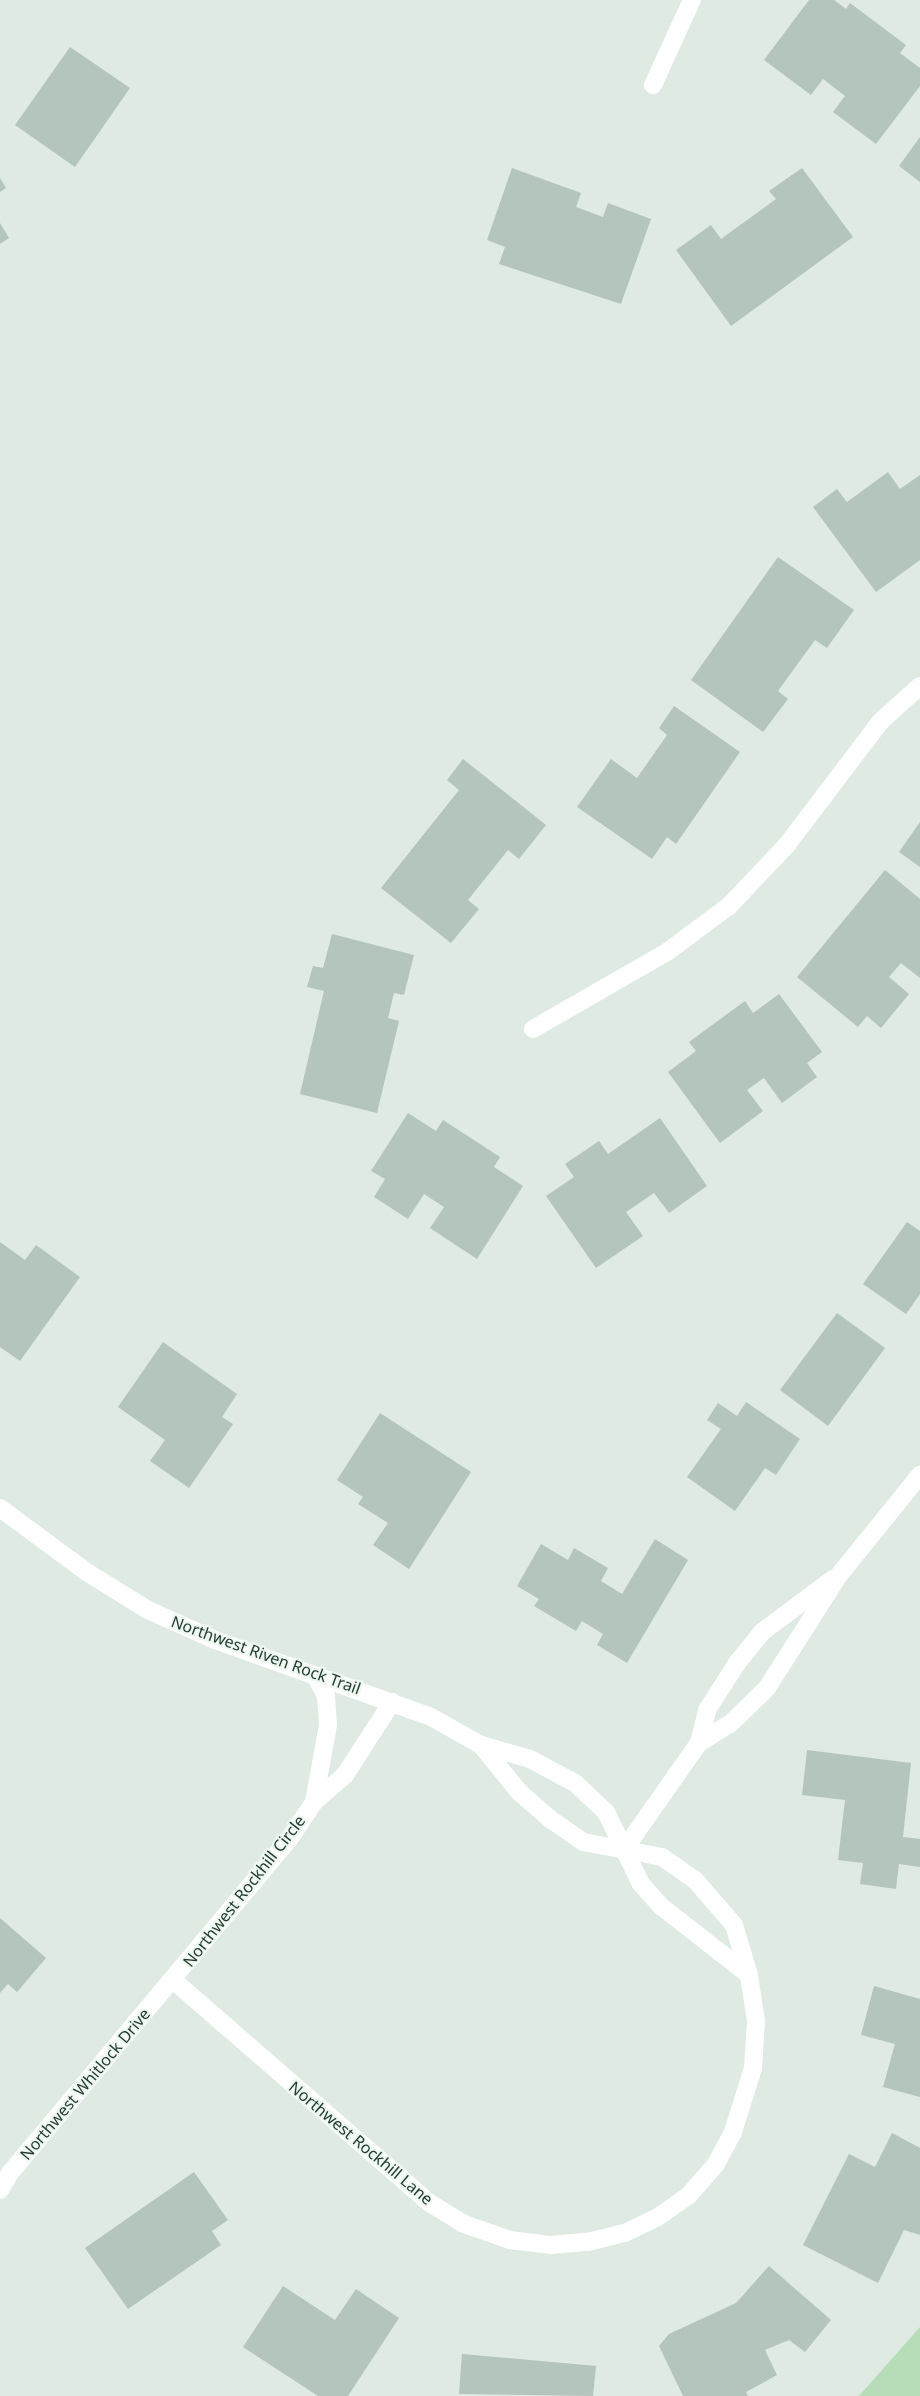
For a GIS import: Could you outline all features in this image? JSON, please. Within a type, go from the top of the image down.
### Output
[{"type":"street","points":[[653,85],[692,0]]},
{"type":"street","points":[[533,1029],[667,952],[729,906],[786,846],[881,721],[920,686]]},
{"type":"street","points":[[699,1743],[730,1724],[767,1688],[806,1632],[839,1575],[920,1475]]},
{"type":"street","name":"Northwest Riven Rock Trail","points":[[0,1508],[85,1571],[148,1611],[215,1640],[431,1717],[482,1745],[530,1759],[575,1783],[606,1812],[623,1851]]},
{"type":"street","points":[[749,1976],[663,1906],[641,1884],[623,1851],[699,1743],[706,1710],[737,1663],[762,1632],[839,1575]]},
{"type":"street","name":"Northwest Rockhill Circle","points":[[314,1802],[328,1725],[326,1696],[315,1675]]},
{"type":"street","name":"Northwest Rockhill Circle","points":[[173,1980],[288,1841],[314,1802],[345,1775],[392,1702]]},
{"type":"street","name":"Northwest Riven Rock Trail","points":[[482,1745],[520,1793],[549,1818],[583,1842],[623,1851]]},
{"type":"street","name":"Northwest Rockhill Lane","points":[[173,1980],[428,2202],[464,2224],[510,2240],[550,2245],[588,2242],[625,2233],[658,2217],[689,2195],[716,2164],[734,2132],[753,2068],[756,2021],[749,1976],[734,1925],[695,1880],[662,1857],[623,1851]]},
{"type":"street","name":"Northwest Whitlock Drive","points":[[0,2190],[10,2173],[173,1980]]},
{"type":"green space","points":[[920,2327],[920,2396],[859,2396]]},
{"type":"building","points":[[809,0],[834,0],[846,9],[850,3],[906,45],[900,53],[920,68],[920,86],[876,144],[833,112],[845,96],[823,79],[811,95],[764,60]]},
{"type":"building","points":[[70,47],[130,88],[75,167],[15,125]]},
{"type":"building","points":[[920,137],[920,182],[899,166]]},
{"type":"building","points":[[512,168],[581,193],[576,207],[603,217],[608,203],[651,219],[621,304],[499,264],[505,247],[487,240]]},
{"type":"building","points":[[802,168],[853,237],[731,326],[676,250],[711,225],[721,239],[776,199],[769,191]]},
{"type":"building","points":[[0,178],[6,188],[0,192]]},
{"type":"building","points":[[0,223],[9,238],[0,244]]},
{"type":"building","points":[[888,472],[900,489],[920,475],[920,560],[876,592],[813,507],[837,489],[847,502]]},
{"type":"building","points":[[778,557],[854,610],[827,648],[815,640],[778,691],[788,699],[763,732],[691,680]]},
{"type":"building","points":[[674,706],[740,752],[676,844],[667,837],[652,859],[577,807],[611,759],[637,778],[667,735],[659,728]]},
{"type":"building","points":[[463,759],[546,825],[519,859],[508,850],[468,900],[479,909],[451,943],[381,888],[459,790],[447,780]]},
{"type":"building","points":[[920,822],[920,867],[899,852]]},
{"type":"building","points":[[885,870],[920,899],[920,978],[901,963],[889,977],[909,994],[881,1028],[867,1016],[858,1027],[797,977]]},
{"type":"building","points":[[332,934],[414,955],[404,995],[394,993],[388,1018],[399,1021],[377,1113],[300,1094],[324,991],[307,987],[313,966],[323,968]]},
{"type":"building","points":[[779,994],[822,1052],[807,1063],[817,1077],[782,1103],[764,1078],[747,1090],[763,1111],[720,1143],[668,1072],[696,1051],[689,1042],[745,1001],[753,1013]]},
{"type":"building","points":[[408,1113],[436,1131],[443,1120],[500,1157],[494,1167],[523,1186],[477,1259],[430,1228],[444,1207],[424,1194],[408,1219],[374,1197],[385,1179],[371,1171]]},
{"type":"building","points":[[660,1118],[707,1186],[669,1213],[654,1193],[626,1212],[643,1236],[596,1268],[546,1196],[574,1177],[565,1164],[599,1141],[608,1154]]},
{"type":"building","points":[[907,1222],[920,1231],[920,1294],[906,1314],[863,1284]]},
{"type":"building","points":[[0,1242],[25,1260],[36,1245],[80,1277],[20,1361],[0,1347]]},
{"type":"building","points":[[837,1313],[885,1348],[828,1426],[780,1390]]},
{"type":"building","points":[[163,1342],[237,1394],[222,1417],[233,1424],[189,1488],[150,1461],[165,1440],[118,1407]]},
{"type":"building","points":[[746,1402],[800,1439],[776,1475],[765,1468],[735,1511],[687,1477],[721,1429],[707,1420],[718,1403],[737,1416]]},
{"type":"building","points":[[380,1413],[471,1472],[409,1569],[373,1545],[388,1523],[358,1504],[363,1497],[337,1480]]},
{"type":"building","points":[[655,1539],[688,1560],[627,1663],[597,1645],[603,1634],[582,1621],[576,1631],[534,1606],[539,1599],[517,1586],[541,1544],[568,1560],[574,1548],[608,1568],[601,1581],[622,1594]]},
{"type":"building","points":[[807,1750],[911,1763],[903,1837],[920,1839],[920,1867],[899,1864],[896,1889],[860,1884],[863,1863],[838,1860],[845,1800],[802,1795]]},
{"type":"building","points":[[0,1918],[46,1958],[17,1992],[8,1984],[0,1993]]},
{"type":"building","points":[[874,1986],[920,1999],[920,2097],[883,2087],[895,2044],[861,2035]]},
{"type":"building","points":[[892,2133],[920,2148],[920,2235],[904,2230],[878,2283],[803,2245],[849,2154],[875,2167]]},
{"type":"building","points":[[194,2172],[228,2220],[212,2231],[221,2245],[128,2309],[85,2248]]},
{"type":"building","points":[[769,2266],[831,2320],[805,2352],[789,2340],[765,2350],[777,2375],[746,2392],[748,2396],[683,2396],[659,2346],[669,2334],[736,2303]]},
{"type":"building","points":[[283,2286],[335,2320],[356,2289],[399,2318],[348,2396],[318,2396],[243,2347]]},
{"type":"building","points":[[462,2354],[596,2366],[593,2396],[459,2394]]}]
